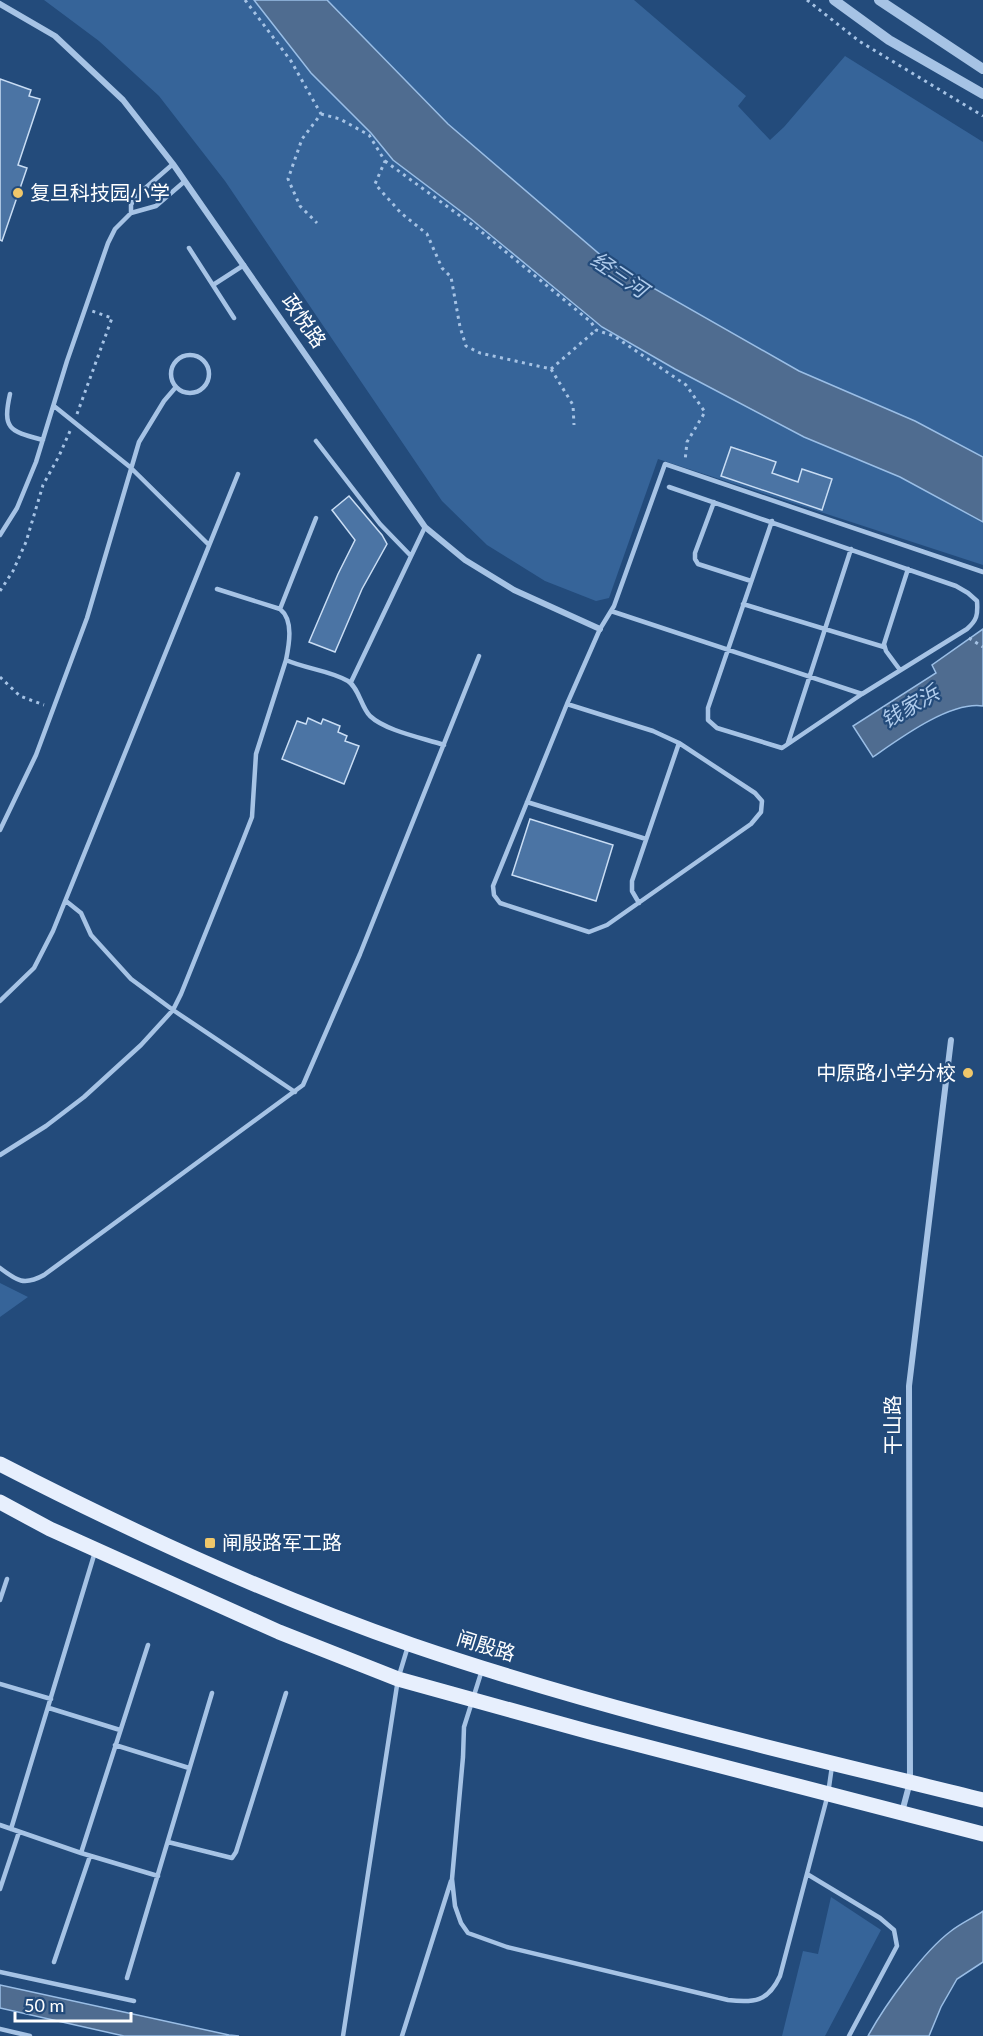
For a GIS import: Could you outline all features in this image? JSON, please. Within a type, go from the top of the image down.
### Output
[{"type":"main road","name":"闸殷路","points":[[0,1464],[71,1501],[201,1562],[281,1596],[409,1643],[483,1668],[662,1720],[983,1800]]},
{"type":"main road","points":[[0,1502],[50,1529],[279,1632],[398,1679],[983,1834]]},
{"type":"street","points":[[834,0],[889,39],[983,94]]},
{"type":"street","points":[[879,0],[983,69]]},
{"type":"street","name":"政悦路","points":[[0,4],[55,36],[123,100],[173,164],[425,527],[465,560],[514,590],[600,628]]},
{"type":"street","name":"干山路","points":[[902,1813],[910,1782],[909,1386],[951,1040]]},
{"type":"lane","points":[[131,213],[131,205],[135,197],[173,164]]},
{"type":"lane","points":[[0,535],[17,508],[36,462],[85,309],[115,229],[131,213],[156,206],[185,181]]},
{"type":"lane","points":[[189,248],[234,318]]},
{"type":"lane","points":[[213,285],[244,265]]},
{"type":"lane","points":[[194,354],[207,364],[210,374],[204,387],[196,392],[187,393],[176,387],[171,376],[172,368],[179,358],[194,354]]},
{"type":"lane","points":[[0,830],[36,755],[87,618],[139,441],[148,423],[176,387]]},
{"type":"lane","points":[[10,394],[6,421],[13,430],[43,440]]},
{"type":"lane","points":[[54,406],[130,467],[209,545]]},
{"type":"lane","points":[[316,441],[380,524],[411,556]]},
{"type":"lane","points":[[567,704],[653,731],[679,743],[755,793],[762,801],[761,812],[751,824],[607,926],[589,932],[500,903],[494,895],[493,886],[567,704],[600,628],[611,611],[664,464],[983,572]]},
{"type":"lane","points":[[0,1001],[34,968],[41,958],[238,474]]},
{"type":"lane","points":[[669,486],[772,521],[908,569],[956,585],[977,601],[976,621],[782,748],[717,728],[708,720],[708,708],[727,648],[772,521]]},
{"type":"lane","points":[[714,502],[695,553],[695,559],[698,564],[751,581]]},
{"type":"lane","points":[[280,609],[316,518]]},
{"type":"lane","points":[[351,682],[425,527]]},
{"type":"lane","points":[[788,745],[851,549]]},
{"type":"lane","points":[[884,647],[908,569]]},
{"type":"lane","points":[[0,1155],[46,1126],[84,1097],[141,1045],[172,1010],[181,994],[252,817],[256,754],[286,660],[290,633],[285,612],[217,589]]},
{"type":"lane","points":[[743,604],[884,647],[900,670]]},
{"type":"lane","points":[[611,611],[862,694]]},
{"type":"lane","points":[[0,1270],[23,1282],[33,1282],[45,1275],[295,1092],[307,1080],[479,656]]},
{"type":"lane","points":[[286,660],[300,667],[332,674],[351,682],[368,714],[379,723],[444,745]]},
{"type":"lane","points":[[639,903],[632,891],[632,881],[679,743]]},
{"type":"lane","points":[[527,802],[646,839]]},
{"type":"lane","points":[[66,901],[81,913],[91,935],[131,979],[172,1010],[295,1092]]},
{"type":"lane","points":[[11,1829],[96,1549]]},
{"type":"lane","points":[[0,1600],[7,1579]]},
{"type":"lane","points":[[343,2036],[398,1679],[409,1643]]},
{"type":"lane","points":[[81,1853],[148,1645]]},
{"type":"lane","points":[[483,1668],[464,1727],[452,1879],[455,1906],[461,1923],[468,1933],[507,1947],[728,2000],[748,2003],[762,1998],[775,1987],[780,1976],[828,1794],[833,1763]]},
{"type":"lane","points":[[0,1684],[51,1699]]},
{"type":"lane","points":[[127,1978],[212,1693]]},
{"type":"lane","points":[[168,1842],[232,1858],[236,1852],[285,1693]]},
{"type":"lane","points":[[49,1708],[120,1730]]},
{"type":"lane","points":[[115,1745],[189,1768]]},
{"type":"lane","points":[[0,1826],[158,1876]]},
{"type":"lane","points":[[0,1889],[19,1832]]},
{"type":"lane","points":[[54,1962],[90,1856]]},
{"type":"lane","points":[[807,1874],[880,1918],[894,1930],[897,1946],[849,2036]]},
{"type":"lane","points":[[402,2036],[452,1879]]},
{"type":"lane","points":[[0,1972],[134,2001]]},
{"type":"lane","points":[[0,2029],[30,2036]]},
{"type":"path","points":[[244,0],[291,61],[321,114],[340,119],[369,135],[385,161],[478,229],[591,322],[596,330],[614,336],[686,385],[705,412],[687,442],[683,471]]},
{"type":"path","points":[[807,0],[859,41],[983,116]]},
{"type":"path","points":[[316,224],[300,206],[288,179],[302,139],[321,114]]},
{"type":"path","points":[[385,161],[375,184],[401,213],[427,234],[442,268],[452,277],[460,327],[466,346],[480,353],[551,369],[573,405],[574,425]]},
{"type":"path","points":[[0,591],[14,571],[27,542],[43,485],[74,422],[112,318],[85,309]]},
{"type":"path","points":[[551,369],[596,330]]},
{"type":"path","points":[[961,632],[983,647]]},
{"type":"path","points":[[0,677],[20,696],[54,709]]},
{"type":"shaded area","points":[[44,0],[254,0],[393,160],[471,219],[586,315],[602,327],[726,396],[900,477],[983,522],[983,565],[658,459],[609,598],[596,601],[545,581],[487,545],[442,501],[225,181],[159,96],[99,41]]},
{"type":"shaded area","points":[[327,0],[634,0],[746,96],[738,106],[770,140],[845,56],[983,142],[983,457],[915,421],[799,371],[611,264],[448,124]]},
{"type":"shaded area","points":[[0,1283],[28,1297],[0,1317]]},
{"type":"shaded area","points":[[831,1897],[881,1930],[825,2036],[782,2036],[803,1951],[818,1954]]},
{"type":"water","name":"经三河","points":[[254,0],[327,0],[448,124],[611,264],[799,371],[915,421],[983,457],[983,522],[900,477],[804,437],[675,369],[602,327],[471,219],[393,160],[371,133],[311,73]]},
{"type":"water","name":"钱家浜","points":[[983,629],[983,706],[956,709],[941,715],[873,757],[853,726],[936,673],[932,665]]},
{"type":"water","points":[[983,1911],[983,1962],[957,1979],[941,2007],[929,2036],[868,2036],[894,1995],[940,1940],[959,1925]]},
{"type":"water","points":[[0,1985],[239,2036],[124,2036],[0,2008]]},
{"type":"building","points":[[0,79],[31,90],[29,96],[40,99],[18,165],[27,168],[2,241],[0,240]]},
{"type":"building","points":[[731,447],[776,462],[772,473],[798,482],[802,469],[832,479],[822,510],[721,476]]},
{"type":"building","points":[[349,496],[387,544],[362,589],[335,652],[309,642],[355,540],[332,510]]},
{"type":"building","points":[[308,718],[321,724],[323,719],[340,726],[338,732],[347,736],[345,741],[359,746],[344,784],[282,759],[297,721],[306,724]]},
{"type":"building","points":[[530,819],[613,845],[596,901],[512,875]]},
{"type":"place","name":"复旦科技园小学","points":[[18,193]]},
{"type":"place","name":"中原路小学分校","points":[[968,1073]]},
{"type":"place","name":"闸殷路军工路","points":[[210,1543]]}]
